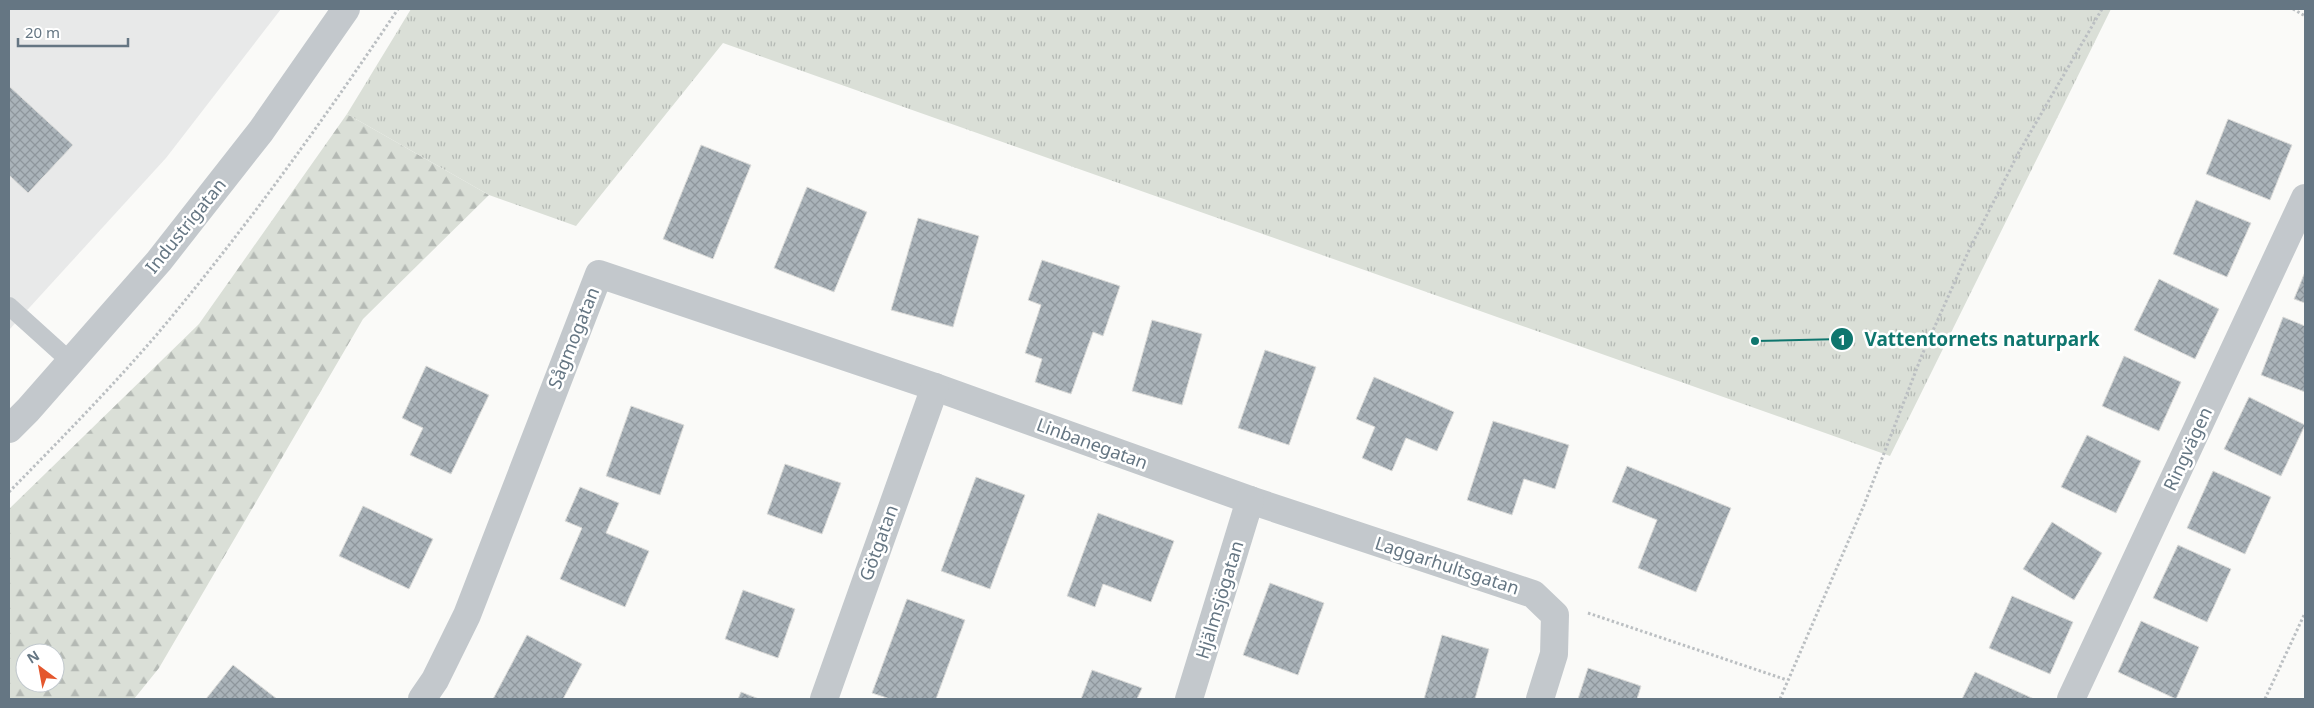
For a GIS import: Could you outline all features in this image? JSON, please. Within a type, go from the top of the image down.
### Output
[{"type":"street","name":"Industrigatan","points":[[9,429],[71,362],[159,261],[249,146],[346,9]]},
{"type":"street","name":"Ringvägen","points":[[2071,699],[2305,198]]},
{"type":"street","name":"Sågmogatan","points":[[422,699],[435,680],[467,615],[599,274],[935,387]]},
{"type":"street","name":"Linbanegatan","points":[[935,387],[1250,500]]},
{"type":"street","name":"Götgatan","points":[[824,699],[935,387]]},
{"type":"street","name":"Laggarhultsgatan","points":[[1250,500],[1533,594],[1555,615]]},
{"type":"street","name":"Hjälmsjögatan","points":[[1189,699],[1250,500]]},
{"type":"street","points":[[1540,699],[1554,654],[1555,615]]},
{"type":"lane","points":[[9,306],[71,362]]},
{"type":"path","points":[[9,492],[68,432],[158,332],[247,222],[324,119],[398,9]]},
{"type":"path","points":[[1780,699],[1864,505],[1922,355],[1970,248],[2019,152],[2102,9]]},
{"type":"path","points":[[2293,9],[2305,16]]},
{"type":"path","points":[[1555,615],[1584,612],[1598,615],[1787,680]]},
{"type":"path","points":[[2265,699],[2305,613]]},
{"type":"shaded area","points":[[9,9],[281,9],[166,158],[9,330]]},
{"type":"green space","points":[[411,9],[2111,9],[1890,456],[723,43],[576,226],[489,195],[347,114]]},
{"type":"green space","points":[[347,114],[489,195],[363,319],[159,668],[134,699],[9,699],[9,509],[199,324]]},
{"type":"building","points":[[9,86],[73,145],[28,193],[9,175]]},
{"type":"building","points":[[2228,119],[2292,145],[2270,200],[2206,174]]},
{"type":"building","points":[[701,145],[751,165],[713,259],[663,239]]},
{"type":"building","points":[[807,187],[867,212],[834,292],[774,268]]},
{"type":"building","points":[[2196,200],[2251,223],[2227,277],[2173,254]]},
{"type":"building","points":[[918,218],[979,236],[953,327],[891,310]]},
{"type":"building","points":[[1042,260],[1120,286],[1103,336],[1093,332],[1071,394],[1035,382],[1042,359],[1025,353],[1041,305],[1028,300]]},
{"type":"building","points":[[2305,272],[2305,303],[2294,299]]},
{"type":"building","points":[[2159,279],[2219,309],[2195,359],[2134,330]]},
{"type":"building","points":[[2283,317],[2305,326],[2305,392],[2261,375]]},
{"type":"building","points":[[1152,320],[1202,334],[1182,405],[1132,391]]},
{"type":"building","points":[[1265,350],[1316,367],[1289,445],[1238,428]]},
{"type":"building","points":[[2124,356],[2181,382],[2159,431],[2102,406]]},
{"type":"building","points":[[426,366],[489,395],[451,474],[410,455],[423,428],[402,418]]},
{"type":"building","points":[[1374,377],[1454,412],[1437,451],[1406,438],[1392,471],[1362,458],[1375,427],[1356,419]]},
{"type":"building","points":[[2249,397],[2305,425],[2281,476],[2224,449]]},
{"type":"building","points":[[631,406],[684,425],[660,495],[606,476]]},
{"type":"building","points":[[1493,421],[1569,445],[1555,489],[1524,479],[1512,515],[1467,500]]},
{"type":"building","points":[[2087,435],[2141,461],[2116,513],[2061,487]]},
{"type":"building","points":[[785,464],[841,483],[822,534],[767,514]]},
{"type":"building","points":[[1627,466],[1731,508],[1696,592],[1638,568],[1657,520],[1612,502]]},
{"type":"building","points":[[2213,471],[2271,497],[2245,554],[2187,528]]},
{"type":"building","points":[[976,477],[1025,495],[990,589],[941,571]]},
{"type":"building","points":[[580,487],[619,503],[606,533],[649,551],[625,607],[560,579],[582,528],[565,521]]},
{"type":"building","points":[[363,506],[433,539],[409,589],[339,556]]},
{"type":"building","points":[[1098,513],[1174,541],[1151,602],[1103,584],[1095,607],[1067,596]]},
{"type":"building","points":[[2052,522],[2102,553],[2074,600],[2023,569]]},
{"type":"building","points":[[2178,545],[2231,569],[2207,622],[2153,598]]},
{"type":"building","points":[[1270,583],[1324,603],[1298,675],[1243,655]]},
{"type":"building","points":[[743,590],[795,609],[778,658],[725,639]]},
{"type":"building","points":[[2012,596],[2073,622],[2050,674],[1989,648]]},
{"type":"building","points":[[907,599],[965,620],[936,699],[890,699],[872,693]]},
{"type":"building","points":[[2141,621],[2199,647],[2176,699],[2118,672]]},
{"type":"building","points":[[527,635],[582,664],[563,699],[493,699]]},
{"type":"building","points":[[1442,635],[1489,649],[1475,699],[1424,699]]},
{"type":"building","points":[[233,665],[277,699],[206,699]]},
{"type":"building","points":[[1588,668],[1641,686],[1637,699],[1578,699]]},
{"type":"building","points":[[1092,670],[1142,688],[1137,699],[1081,699]]},
{"type":"building","points":[[1975,672],[2034,699],[1962,699]]},
{"type":"building","points":[[741,692],[759,699],[738,699]]},
{"type":"place","name":"Vattentornets naturpark","points":[[1755,341]]}]
